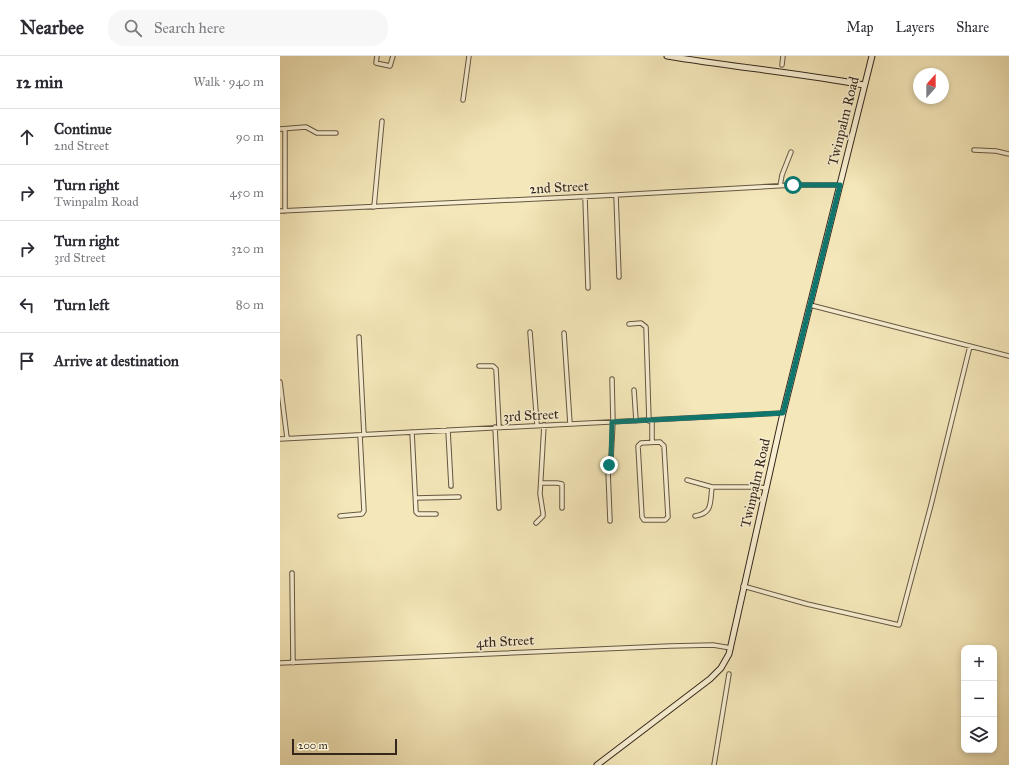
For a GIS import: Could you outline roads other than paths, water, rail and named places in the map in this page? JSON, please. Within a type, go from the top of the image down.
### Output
[{"type":"main road","points":[[667,56],[729,66],[786,72],[864,85]]},
{"type":"main road","name":"Twinpalm Road","points":[[597,765],[710,678],[721,668],[731,648],[743,586],[783,413],[872,56]]},
{"type":"street","points":[[377,56],[376,63],[378,65],[390,66],[393,56]]},
{"type":"street","points":[[463,100],[469,56]]},
{"type":"street","points":[[782,66],[783,56]]},
{"type":"street","points":[[374,207],[382,121]]},
{"type":"street","points":[[280,129],[306,127],[317,132],[336,133]]},
{"type":"street","points":[[285,129],[285,211]]},
{"type":"street","points":[[974,150],[996,151],[1009,154]]},
{"type":"street","points":[[780,186],[782,175],[791,152]]},
{"type":"street","name":"2nd Street","points":[[280,211],[616,196],[780,186],[840,185]]},
{"type":"street","points":[[616,196],[619,277]]},
{"type":"street","points":[[585,197],[588,288]]},
{"type":"street","points":[[810,305],[1009,356]]},
{"type":"street","points":[[629,324],[641,323],[646,327],[652,442]]},
{"type":"street","points":[[530,332],[537,425]]},
{"type":"street","points":[[564,332],[570,424]]},
{"type":"street","points":[[340,516],[362,514],[364,511],[359,338]]},
{"type":"street","points":[[743,586],[806,604],[899,625],[970,346]]},
{"type":"street","points":[[479,366],[493,366],[496,369],[499,508]]},
{"type":"street","points":[[610,521],[608,470],[611,460],[612,379]]},
{"type":"street","points":[[280,382],[287,438]]},
{"type":"street","points":[[634,390],[636,421]]},
{"type":"street","name":"3rd Street","points":[[280,439],[783,413]]},
{"type":"street","points":[[536,523],[543,516],[541,484],[544,425]]},
{"type":"street","points":[[448,430],[451,486]]},
{"type":"street","points":[[412,432],[417,513],[436,514]]},
{"type":"street","points":[[652,442],[660,442],[664,444],[668,517],[665,520],[644,520],[642,517],[638,446],[641,443],[652,442]]},
{"type":"street","points":[[687,480],[712,488],[766,488]]},
{"type":"street","points":[[541,484],[562,484],[562,508]]},
{"type":"street","points":[[695,516],[705,514],[708,511],[712,488]]},
{"type":"street","points":[[416,498],[459,497]]},
{"type":"street","points":[[292,573],[293,663]]},
{"type":"street","name":"4th Street","points":[[280,663],[539,650],[713,644],[731,648]]},
{"type":"street","points":[[714,765],[729,674]]}]
